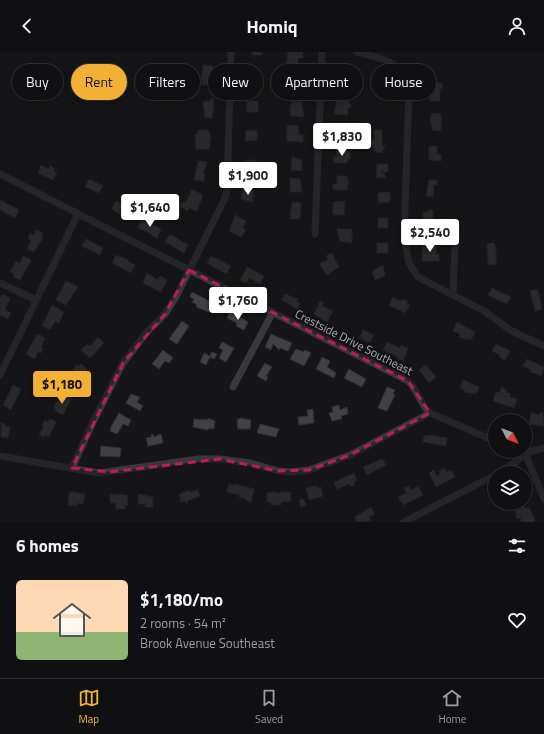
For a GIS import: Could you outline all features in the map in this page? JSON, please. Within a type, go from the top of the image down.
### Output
[{"type":"street","points":[[72,468],[123,363],[146,333],[165,314],[219,214],[227,189],[231,52]]},
{"type":"street","points":[[315,234],[322,52]]},
{"type":"street","points":[[356,52],[391,62],[403,72],[409,91],[404,237],[406,254],[409,263],[418,277],[484,311],[510,330],[544,346]]},
{"type":"street","name":"Crestside Drive Southeast","points":[[0,174],[408,380],[415,387],[426,410],[430,413]]},
{"type":"street","points":[[0,375],[78,214]]},
{"type":"street","points":[[453,295],[456,224]]},
{"type":"street","points":[[0,282],[36,300]]},
{"type":"street","points":[[233,387],[273,312]]},
{"type":"street","points":[[0,456],[99,473],[162,464],[220,459],[250,463],[278,471],[309,470],[350,455],[430,413],[488,438]]},
{"type":"street","points":[[532,451],[544,448]]},
{"type":"street","points":[[509,466],[520,458]]},
{"type":"street","points":[[528,458],[544,498]]},
{"type":"street","points":[[404,522],[488,479]]},
{"type":"highlighted area","points":[[189,270],[408,381],[430,413],[350,455],[309,470],[278,471],[220,459],[109,472],[72,468],[123,363],[165,314]]},
{"type":"building","points":[[252,52],[262,52],[262,55],[252,55]]},
{"type":"building","points":[[288,52],[303,52],[303,58],[298,58],[298,64],[286,64]]},
{"type":"building","points":[[203,65],[208,66],[208,85],[202,85],[201,80]]},
{"type":"building","points":[[436,82],[443,84],[443,89],[440,88],[440,101],[430,101],[436,100]]},
{"type":"building","points":[[214,100],[212,118],[205,118],[203,102]]},
{"type":"building","points":[[337,100],[349,100],[351,108],[348,107],[348,115],[334,114]]},
{"type":"building","points":[[247,101],[258,101],[258,112],[247,112]]},
{"type":"building","points":[[292,101],[302,102],[304,117],[291,116],[290,109]]},
{"type":"building","points":[[432,113],[441,114],[441,131],[432,130],[430,120]]},
{"type":"building","points":[[287,125],[298,126],[299,135],[303,135],[303,142],[287,141]]},
{"type":"building","points":[[337,125],[347,125],[347,131],[350,131],[350,137],[347,139],[334,139]]},
{"type":"building","points":[[198,130],[208,130],[211,137],[209,149],[196,149],[195,134],[198,134]]},
{"type":"building","points":[[246,130],[257,131],[257,140],[245,141]]},
{"type":"building","points":[[373,130],[382,130],[382,145],[385,145],[382,153],[375,152],[375,149],[372,148],[372,139],[375,139]]},
{"type":"building","points":[[429,146],[437,146],[437,154],[441,154],[441,161],[429,160]]},
{"type":"building","points":[[337,151],[350,151],[350,159],[348,159],[347,163],[334,163],[334,157],[336,157]]},
{"type":"building","points":[[292,157],[302,160],[302,171],[291,170]]},
{"type":"building","points":[[245,160],[256,160],[256,171],[245,170]]},
{"type":"building","points":[[198,161],[207,162],[203,174],[205,174],[204,181],[194,180]]},
{"type":"building","points":[[377,164],[388,164],[388,172],[381,172],[385,174],[385,178],[376,177]]},
{"type":"building","points":[[41,165],[49,169],[50,166],[55,169],[54,172],[57,173],[53,180],[38,173]]},
{"type":"building","points":[[337,176],[347,176],[347,180],[349,180],[347,190],[333,190],[333,184],[337,184]]},
{"type":"building","points":[[290,178],[300,179],[302,192],[290,192]]},
{"type":"building","points":[[89,179],[103,186],[99,193],[85,187]]},
{"type":"building","points":[[429,180],[437,180],[437,185],[434,185],[433,197],[426,196]]},
{"type":"building","points":[[192,189],[203,195],[197,211],[189,208],[188,211],[180,207],[183,201],[186,202]]},
{"type":"building","points":[[243,189],[254,192],[252,202],[241,199]]},
{"type":"building","points":[[390,192],[390,202],[378,203],[378,193]]},
{"type":"building","points":[[0,200],[19,210],[15,218],[0,210]]},
{"type":"building","points":[[116,201],[126,204],[125,207],[132,211],[127,219],[112,209]]},
{"type":"building","points":[[292,202],[301,203],[300,219],[290,219]]},
{"type":"building","points":[[333,202],[345,202],[344,215],[333,215]]},
{"type":"building","points":[[428,210],[433,210],[433,229],[426,229],[426,221],[423,221],[423,212],[428,212]]},
{"type":"building","points":[[235,215],[246,221],[243,228],[246,230],[241,237],[229,231]]},
{"type":"building","points":[[378,218],[388,218],[388,228],[378,228]]},
{"type":"building","points":[[142,219],[148,222],[149,220],[153,222],[152,224],[161,229],[157,238],[151,235],[152,234],[138,228]]},
{"type":"building","points":[[337,229],[352,229],[352,243],[340,241]]},
{"type":"building","points":[[36,230],[43,233],[41,237],[43,238],[34,252],[27,249],[31,240],[28,239],[30,233],[34,235]]},
{"type":"building","points":[[170,234],[188,245],[184,253],[165,242]]},
{"type":"building","points":[[86,239],[103,248],[100,255],[82,246]]},
{"type":"building","points":[[377,243],[388,243],[388,253],[377,253]]},
{"type":"building","points":[[423,243],[436,243],[436,254],[439,254],[439,261],[422,261]]},
{"type":"building","points":[[494,243],[496,249],[496,264],[488,265],[487,244]]},
{"type":"building","points":[[332,253],[339,267],[327,275],[319,264],[328,260],[326,256]]},
{"type":"building","points":[[116,255],[129,260],[128,261],[135,265],[131,273],[112,263]]},
{"type":"building","points":[[23,256],[31,260],[20,280],[13,277],[14,274],[10,272],[16,261],[20,263]]},
{"type":"building","points":[[211,256],[231,266],[226,274],[207,263]]},
{"type":"building","points":[[383,265],[385,276],[375,280],[372,272],[374,272],[373,270]]},
{"type":"building","points":[[247,267],[264,276],[260,284],[249,278],[246,283],[240,280]]},
{"type":"building","points":[[147,273],[158,280],[160,276],[167,280],[161,292],[143,283]]},
{"type":"building","points":[[66,281],[78,287],[66,305],[56,300]]},
{"type":"building","points":[[492,288],[511,297],[507,304],[488,295]]},
{"type":"building","points":[[538,289],[542,309],[535,311],[530,291]]},
{"type":"building","points":[[192,292],[213,303],[209,312],[196,307],[197,305],[192,302],[194,299],[190,297]]},
{"type":"building","points":[[2,294],[10,298],[5,310],[11,313],[8,319],[0,315],[0,299]]},
{"type":"building","points":[[285,294],[298,299],[297,302],[300,303],[297,309],[282,300]]},
{"type":"building","points":[[393,297],[399,301],[399,299],[402,301],[403,299],[408,302],[406,304],[410,305],[405,313],[389,305]]},
{"type":"building","points":[[320,301],[324,303],[322,306],[333,311],[327,323],[314,314]]},
{"type":"building","points":[[52,305],[64,312],[59,323],[55,321],[50,330],[42,326]]},
{"type":"building","points":[[230,311],[248,322],[244,330],[236,326],[237,323],[227,318]]},
{"type":"building","points":[[182,321],[189,326],[177,344],[169,339]]},
{"type":"building","points":[[457,322],[475,332],[471,340],[468,338],[467,340],[459,337],[460,334],[453,331]]},
{"type":"building","points":[[363,330],[374,335],[370,343],[360,338]]},
{"type":"building","points":[[37,334],[45,338],[41,347],[43,348],[41,353],[38,352],[35,359],[26,354]]},
{"type":"building","points":[[271,334],[292,343],[288,351],[280,348],[279,350],[273,344],[271,350],[265,347]]},
{"type":"building","points":[[98,337],[104,343],[90,358],[81,350],[87,344],[90,346]]},
{"type":"building","points":[[222,342],[234,348],[226,362],[219,358],[223,350],[219,348]]},
{"type":"building","points":[[387,342],[400,348],[401,345],[408,348],[403,361],[383,350]]},
{"type":"building","points":[[496,344],[510,351],[506,359],[504,360],[499,357],[500,355],[492,351]]},
{"type":"building","points":[[296,349],[304,352],[305,350],[311,353],[304,366],[290,359]]},
{"type":"building","points":[[163,350],[173,358],[169,363],[165,361],[159,369],[152,364]]},
{"type":"building","points":[[212,352],[217,354],[214,359],[210,357],[206,365],[200,362],[204,353],[210,356]]},
{"type":"building","points":[[322,357],[330,361],[327,367],[336,373],[334,378],[316,369]]},
{"type":"building","points":[[527,359],[544,367],[542,376],[530,372],[531,370],[523,366]]},
{"type":"building","points":[[265,363],[272,367],[266,376],[268,377],[266,381],[257,376]]},
{"type":"building","points":[[81,364],[87,369],[84,373],[86,374],[78,384],[71,379],[76,373],[72,370],[77,365],[79,366]]},
{"type":"building","points":[[426,365],[436,377],[429,383],[419,370]]},
{"type":"building","points":[[349,369],[366,379],[362,387],[344,378]]},
{"type":"building","points":[[463,380],[479,387],[476,394],[464,392],[465,390],[460,388]]},
{"type":"building","points":[[13,385],[21,389],[11,410],[3,405]]},
{"type":"building","points":[[387,387],[395,390],[393,394],[395,395],[387,411],[378,408]]},
{"type":"building","points":[[502,387],[507,390],[506,392],[511,394],[510,397],[517,399],[514,408],[493,401],[496,392],[499,393]]},
{"type":"building","points":[[131,394],[140,397],[137,402],[143,406],[140,411],[126,403]]},
{"type":"building","points":[[64,395],[71,399],[63,415],[55,411],[56,408],[54,407],[57,401],[60,402]]},
{"type":"building","points":[[339,405],[340,410],[347,407],[348,414],[341,416],[342,419],[332,421],[329,413],[333,412],[332,407]]},
{"type":"building","points":[[313,409],[314,423],[299,425],[298,417],[308,416],[307,410]]},
{"type":"building","points":[[119,413],[131,420],[128,426],[123,424],[117,434],[110,431]]},
{"type":"building","points":[[540,413],[543,413],[544,426],[532,424],[531,414],[539,415]]},
{"type":"building","points":[[208,418],[215,421],[214,429],[209,428],[208,430],[193,427],[194,419],[208,420]]},
{"type":"building","points":[[240,418],[251,420],[250,429],[238,429],[237,420]]},
{"type":"building","points":[[50,419],[56,422],[49,437],[39,435],[44,426],[42,425],[45,420],[48,422]]},
{"type":"building","points":[[1,423],[10,427],[8,438],[1,437]]},
{"type":"building","points":[[260,424],[279,429],[276,437],[257,433]]},
{"type":"building","points":[[153,434],[154,437],[161,434],[163,443],[148,446],[146,438],[151,437]]},
{"type":"building","points":[[430,435],[447,438],[446,446],[423,442],[424,436]]},
{"type":"building","points":[[101,446],[121,448],[120,457],[100,456]]},
{"type":"building","points":[[382,459],[386,465],[367,475],[363,467]]},
{"type":"building","points":[[444,468],[446,472],[451,470],[455,477],[436,487],[429,473],[434,470],[437,476],[440,474],[439,471]]},
{"type":"building","points":[[354,473],[357,480],[354,482],[354,486],[350,486],[349,484],[337,489],[334,482]]},
{"type":"building","points":[[229,484],[254,489],[251,502],[239,497],[239,495],[227,492]]},
{"type":"building","points":[[317,486],[317,488],[321,487],[323,496],[309,500],[306,488]]},
{"type":"building","points":[[409,486],[411,490],[418,486],[423,495],[403,505],[398,497],[406,493],[404,488]]},
{"type":"building","points":[[190,490],[190,492],[198,490],[200,496],[187,501],[188,503],[186,504],[185,501],[181,503],[179,494]]},
{"type":"building","points":[[274,492],[280,494],[280,492],[291,492],[291,501],[281,502],[281,505],[271,505],[271,502],[267,502],[267,493]]},
{"type":"building","points":[[69,493],[85,494],[83,504],[77,503],[77,506],[73,504],[72,506],[68,505]]},
{"type":"building","points":[[110,494],[127,495],[128,505],[125,505],[125,509],[115,509],[116,503],[110,503]]},
{"type":"building","points":[[138,494],[153,497],[153,507],[145,507],[145,504],[138,504]]},
{"type":"building","points":[[304,499],[306,506],[301,507],[299,500]]},
{"type":"building","points":[[371,507],[375,514],[369,517],[371,521],[357,522],[355,517]]},
{"type":"building","points":[[515,510],[530,510],[535,522],[521,522],[521,518],[517,519]]}]
